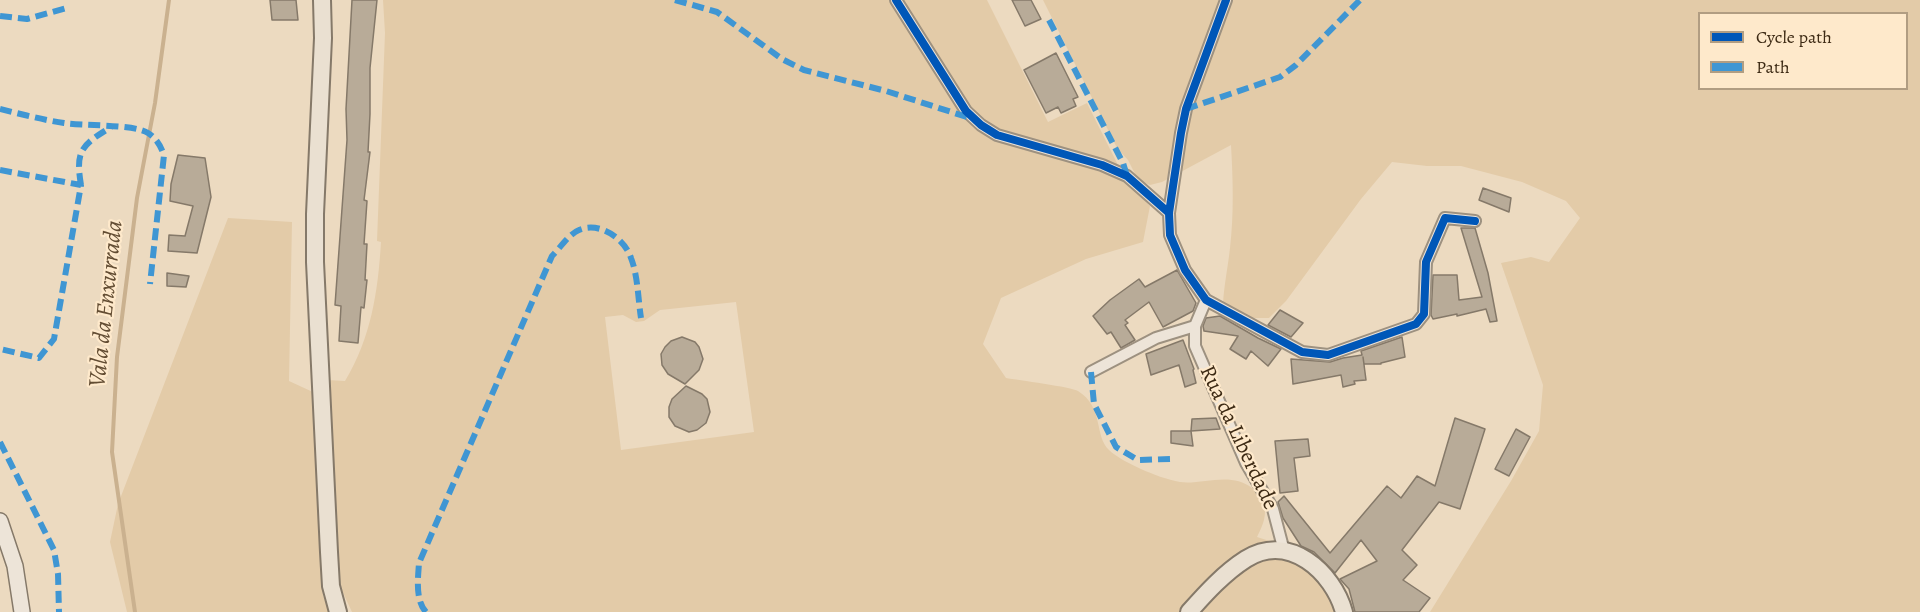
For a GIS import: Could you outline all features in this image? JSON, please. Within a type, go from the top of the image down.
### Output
[{"type":"main road","points":[[322,0],[323,38],[315,262],[329,562],[334,603],[338,612]]},
{"type":"main road","points":[[0,521],[15,566],[22,612]]},
{"type":"main road","points":[[1189,612],[1214,584],[1247,558],[1267,551],[1284,551],[1304,558],[1321,571],[1340,595],[1344,612]]},
{"type":"street","points":[[896,0],[966,111],[981,125],[1006,138],[1102,165],[1127,176],[1169,213]]},
{"type":"street","points":[[1226,0],[1186,109],[1169,213],[1170,235],[1185,270],[1206,300],[1302,352],[1328,355],[1416,324],[1424,314],[1425,262],[1445,218],[1475,221]]},
{"type":"street","points":[[1091,372],[1156,338],[1195,326],[1206,300]]},
{"type":"street","name":"Rua da Liberdade","points":[[1195,326],[1195,346],[1246,463],[1273,509],[1284,551]]},
{"type":"shaded area","points":[[383,0],[892,0],[971,121],[1101,168],[1125,179],[1150,206],[1143,242],[1086,259],[1001,298],[983,344],[1006,378],[1078,391],[1092,405],[1104,444],[1120,458],[1141,469],[1180,482],[1226,479],[1244,483],[1252,488],[1262,500],[1265,511],[1263,524],[1257,537],[1307,553],[1351,612],[352,612],[339,584],[327,380],[345,381],[361,348],[375,297],[381,242],[377,241],[385,33]],"holes":[[[736,302],[754,432],[621,450],[605,317],[623,315],[636,322],[644,321],[660,310]]]},
{"type":"shaded area","points":[[900,0],[987,0],[1048,122],[1087,103],[1118,165],[1093,156],[1006,135],[976,116]]},
{"type":"shaded area","points":[[1043,0],[1920,0],[1920,612],[1430,612],[1511,481],[1539,431],[1543,385],[1501,263],[1531,257],[1549,262],[1580,218],[1566,201],[1522,182],[1461,166],[1427,166],[1392,162],[1361,199],[1286,301],[1269,318],[1251,318],[1223,304],[1232,222],[1231,145],[1162,182],[1150,185],[1138,180],[1128,160],[1117,148]]},
{"type":"shaded area","points":[[228,218],[292,222],[289,381],[315,393],[323,595],[329,612],[127,612],[110,542],[118,504]]},
{"type":"building","points":[[270,0],[296,0],[298,20],[272,20]]},
{"type":"building","points":[[352,0],[377,0],[370,68],[368,152],[370,152],[364,200],[367,201],[364,244],[367,244],[365,280],[367,280],[364,308],[361,307],[358,343],[339,341],[341,306],[335,305],[347,140],[346,109]]},
{"type":"building","points":[[1012,0],[1031,0],[1041,19],[1025,26]]},
{"type":"building","points":[[1056,53],[1078,97],[1073,99],[1076,106],[1061,113],[1058,107],[1046,113],[1024,70]]},
{"type":"building","points":[[178,155],[205,158],[211,197],[197,253],[168,251],[169,235],[185,236],[193,206],[170,201],[171,184]]},
{"type":"building","points":[[1483,188],[1511,198],[1509,212],[1479,200]]},
{"type":"building","points":[[1461,228],[1475,228],[1488,273],[1497,321],[1490,322],[1486,309],[1433,319],[1431,315],[1433,275],[1457,275],[1459,300],[1482,297]]},
{"type":"building","points":[[1177,270],[1196,303],[1193,311],[1163,327],[1149,302],[1125,320],[1128,323],[1125,325],[1135,340],[1121,348],[1111,332],[1107,334],[1093,316],[1110,300],[1139,279],[1145,287]]},
{"type":"building","points":[[167,273],[189,276],[186,287],[167,286]]},
{"type":"building","points":[[1280,310],[1303,323],[1291,337],[1268,325]]},
{"type":"building","points":[[1220,316],[1281,349],[1268,366],[1251,351],[1246,359],[1230,349],[1238,336],[1204,331],[1206,318]]},
{"type":"building","points":[[682,337],[695,342],[703,359],[699,370],[685,384],[668,374],[662,365],[661,354],[671,341]]},
{"type":"building","points":[[1402,337],[1405,357],[1381,364],[1364,364],[1363,357],[1366,380],[1354,381],[1355,384],[1343,387],[1341,375],[1293,384],[1291,359],[1330,362],[1362,355],[1361,351]]},
{"type":"building","points":[[1183,340],[1194,369],[1196,383],[1185,387],[1179,365],[1151,375],[1146,354]]},
{"type":"building","points":[[686,386],[707,399],[710,412],[706,423],[697,430],[689,432],[675,426],[669,417],[672,399]]},
{"type":"building","points":[[1216,418],[1220,429],[1191,431],[1192,419]]},
{"type":"building","points":[[1455,418],[1485,429],[1460,509],[1439,502],[1402,550],[1417,565],[1403,580],[1430,598],[1419,612],[1355,612],[1349,589],[1340,579],[1377,561],[1361,540],[1335,573],[1314,552],[1301,546],[1283,518],[1278,502],[1284,496],[1330,553],[1387,486],[1401,498],[1417,476],[1435,486]]},
{"type":"building","points":[[1516,429],[1530,437],[1509,476],[1495,469]]},
{"type":"building","points":[[1171,431],[1191,431],[1193,446],[1171,443]]},
{"type":"building","points":[[1308,439],[1310,456],[1294,458],[1298,491],[1280,493],[1275,441]]},
{"type":"waterway","name":"Vala da Enxurrada","points":[[135,612],[112,452],[117,357],[137,198],[155,103],[169,0]]},
{"type":"marked path","points":[[675,0],[717,12],[782,59],[804,70],[886,91],[970,118]]},
{"type":"marked path","points":[[1186,109],[1280,77],[1296,65],[1360,0]]},
{"type":"marked path","points":[[0,16],[27,19],[67,8]]},
{"type":"marked path","points":[[1049,20],[1123,163],[1127,176]]},
{"type":"marked path","points":[[0,109],[64,123],[132,128],[148,133],[156,140],[164,155],[150,284]]},
{"type":"marked path","points":[[81,185],[79,164],[83,150],[93,139],[111,127]]},
{"type":"marked path","points":[[0,170],[81,185],[54,339],[39,358],[0,349]]},
{"type":"marked path","points":[[426,612],[419,595],[419,563],[552,256],[568,238],[579,230],[595,228],[617,238],[631,258],[641,318]]},
{"type":"marked path","points":[[1091,372],[1094,404],[1116,447],[1138,460],[1170,459]]},
{"type":"marked path","points":[[0,442],[54,550],[58,574],[59,612]]},
{"type":"cycle path","points":[[896,0],[966,111],[981,125],[997,135],[1102,165],[1127,176],[1169,213]]},
{"type":"cycle path","points":[[1226,0],[1186,109],[1169,213],[1170,235],[1185,270],[1206,300],[1302,352],[1328,355],[1416,324],[1424,314],[1426,262],[1445,218],[1475,221]]}]
